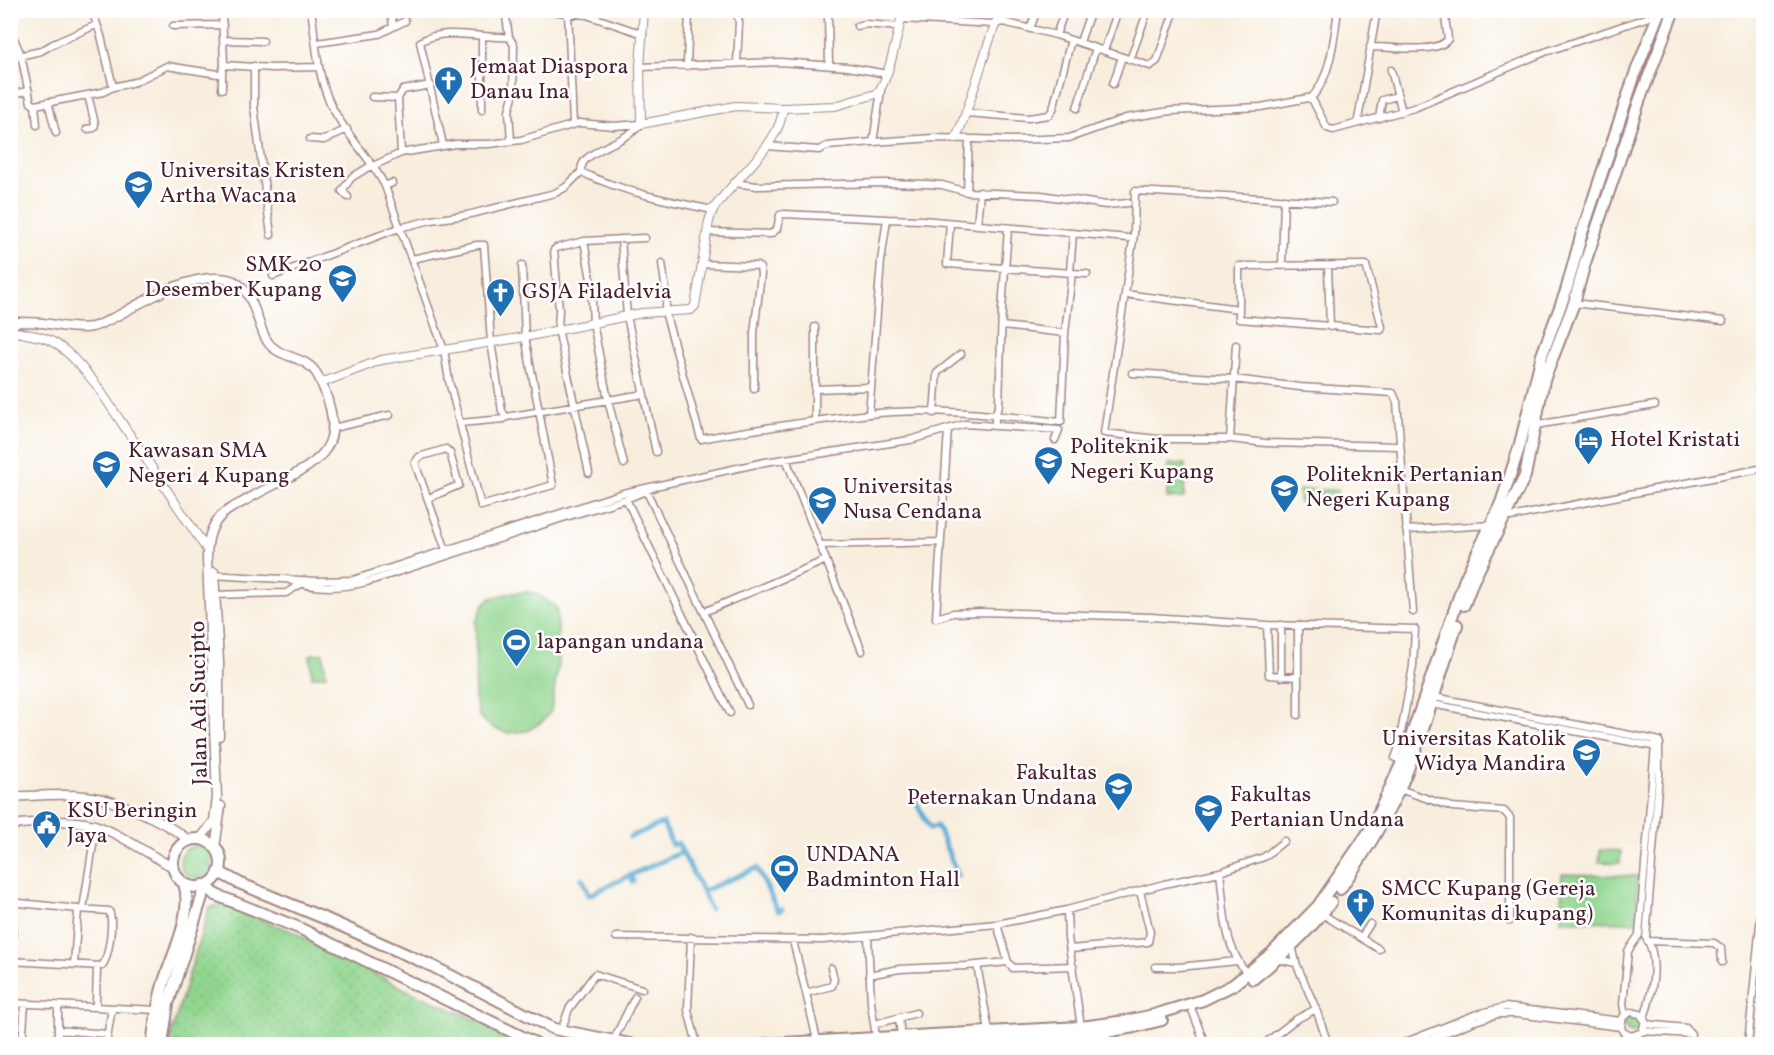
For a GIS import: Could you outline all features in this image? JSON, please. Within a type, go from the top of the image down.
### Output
[{"type":"highway","points":[[891,1044],[1013,1034],[1087,1035],[1126,1021],[1186,1006],[1219,992],[1247,975],[1300,927],[1331,895],[1365,854],[1433,700],[1473,581],[1524,476],[1544,380],[1574,303],[1585,263],[1649,72],[1674,10]]},
{"type":"highway","points":[[1395,788],[1465,579],[1502,503],[1520,448],[1542,355],[1566,291],[1581,236],[1635,74],[1659,12]]},
{"type":"highway","points":[[1601,180],[1612,184]]},
{"type":"highway","points":[[1512,471],[1524,476]]},
{"type":"highway","points":[[194,840],[215,848],[219,855],[219,872],[211,882],[190,886],[176,874],[173,859],[176,851],[194,840]]},
{"type":"highway","points":[[219,872],[239,884],[317,915],[432,966],[561,1032],[627,1044]]},
{"type":"highway","points":[[152,1044],[157,1010],[184,920],[187,901],[184,883]]},
{"type":"highway","points":[[162,1044],[168,1004],[204,885]]},
{"type":"highway","points":[[204,885],[216,895],[299,928],[537,1044]]},
{"type":"highway","points":[[764,1044],[989,1031],[1045,1041],[1134,1028],[1192,1010],[1231,994],[1252,980],[1292,945],[1322,914],[1331,895]]},
{"type":"main road","points":[[10,322],[91,327],[106,322],[180,285],[212,278],[225,278],[233,280],[244,289],[271,346],[305,362],[317,374],[331,411],[333,428],[331,441],[324,455],[220,516],[209,537],[207,555]]},
{"type":"main road","name":"Jalan Adi Sucipto","points":[[207,555],[213,567],[211,575],[222,799],[215,848]]},
{"type":"main road","name":"Jalan Adi Sucipto","points":[[194,840],[214,821],[217,797],[213,595]]},
{"type":"main road","points":[[10,796],[58,795],[103,800],[194,840]]},
{"type":"main road","points":[[10,825],[88,823],[173,867]]},
{"type":"street","points":[[92,10],[101,36],[113,87]]},
{"type":"street","points":[[222,10],[224,40],[222,89]]},
{"type":"street","points":[[311,10],[319,67],[326,94],[335,112],[385,186],[444,350],[450,384],[482,506],[553,485],[525,337],[522,265]]},
{"type":"street","points":[[392,10],[393,27]]},
{"type":"street","points":[[506,10],[509,37],[514,45],[513,96],[509,111],[511,141]]},
{"type":"street","points":[[538,10],[587,15],[643,34]]},
{"type":"street","points":[[642,124],[640,67],[644,10]]},
{"type":"street","points":[[687,66],[689,10]]},
{"type":"street","points":[[736,10],[739,22],[737,63]]},
{"type":"street","points":[[956,138],[967,113],[1001,10]]},
{"type":"street","points":[[1030,29],[1037,10]]},
{"type":"street","points":[[1056,35],[1065,10]]},
{"type":"street","points":[[1080,42],[1091,10]]},
{"type":"street","points":[[1104,51],[1118,10]]},
{"type":"street","points":[[1130,60],[1148,10]]},
{"type":"street","points":[[857,26],[901,19],[995,24],[1003,22],[1071,39],[1148,66],[1155,64],[1172,18],[1168,10]]},
{"type":"street","points":[[767,146],[819,150],[827,146],[956,138],[1012,140],[1069,138],[1126,118],[1162,112],[1261,107],[1310,99],[1324,79],[1338,10]]},
{"type":"street","points":[[1359,123],[1358,116],[1377,10]]},
{"type":"street","points":[[1370,46],[1427,48],[1442,45],[1448,39],[1444,10]]},
{"type":"street","points":[[1310,99],[1316,104],[1329,129],[1359,123],[1432,102],[1510,66],[1659,12]]},
{"type":"street","points":[[568,13],[573,124]]},
{"type":"street","points":[[828,14],[829,65]]},
{"type":"street","points":[[873,142],[881,91],[901,19]]},
{"type":"street","points":[[317,43],[372,36],[405,21]]},
{"type":"street","points":[[10,58],[41,51],[96,25]]},
{"type":"street","points":[[176,25],[223,25]]},
{"type":"street","points":[[10,29],[21,55],[31,103],[35,105],[37,125]]},
{"type":"street","points":[[443,145],[421,40],[453,34],[509,37]]},
{"type":"street","points":[[482,37],[482,110]]},
{"type":"street","points":[[967,113],[1028,118],[1049,115],[1053,109],[1071,39]]},
{"type":"street","points":[[224,40],[263,42]]},
{"type":"street","points":[[1077,108],[1096,48]]},
{"type":"street","points":[[1113,84],[1122,57]]},
{"type":"street","points":[[640,67],[780,62],[829,65],[887,74]]},
{"type":"street","points":[[224,65],[319,67]]},
{"type":"street","points":[[35,105],[103,92],[135,82],[167,66],[222,73]]},
{"type":"street","points":[[254,66],[254,107],[271,235]]},
{"type":"street","points":[[1391,70],[1402,112]]},
{"type":"street","points":[[401,153],[398,98],[403,90],[430,85]]},
{"type":"street","points":[[10,94],[29,91]]},
{"type":"street","points":[[348,197],[342,190],[348,180],[372,165],[401,153],[443,145],[489,144],[534,138],[573,124],[614,126],[642,124],[736,106],[783,108],[834,106],[856,101],[881,91]]},
{"type":"street","points":[[87,129],[94,128],[95,124],[88,95]]},
{"type":"street","points":[[1379,118],[1382,100],[1397,96]]},
{"type":"street","points":[[372,97],[398,98]]},
{"type":"street","points":[[48,102],[56,133]]},
{"type":"street","points":[[321,383],[370,362],[525,337],[627,316],[688,311],[694,308],[713,210],[767,146],[783,117],[783,108]]},
{"type":"street","points":[[273,276],[399,228],[431,220],[468,215],[555,193],[566,188],[581,172],[585,159],[614,144],[642,124]]},
{"type":"street","points":[[310,139],[324,140],[347,129]]},
{"type":"street","points":[[967,192],[969,139]]},
{"type":"street","points":[[581,172],[639,194],[713,210]]},
{"type":"street","points":[[385,186],[392,183]]},
{"type":"street","points":[[735,183],[758,186],[883,183],[942,185],[967,192],[1041,195],[1106,205],[1128,203]]},
{"type":"street","points":[[1332,202],[1135,191],[1134,234],[1104,434],[1157,439],[1230,439],[1399,446]]},
{"type":"street","points":[[977,225],[980,192]]},
{"type":"street","points":[[1282,266],[1284,199]]},
{"type":"street","points":[[707,232],[771,234],[777,229],[779,217],[784,214],[950,223],[1128,238]]},
{"type":"street","points":[[869,414],[881,261],[887,219]]},
{"type":"street","points":[[950,223],[947,264],[1087,274]]},
{"type":"street","points":[[995,426],[995,414],[999,405],[1004,268],[1008,229]]},
{"type":"street","points":[[662,263],[667,298],[665,312],[702,439],[869,414],[995,414],[1060,422],[1073,233]]},
{"type":"street","points":[[590,473],[558,329],[559,310],[554,250],[584,242],[645,238]]},
{"type":"street","points":[[621,239],[627,316],[656,452]]},
{"type":"street","points":[[584,242],[591,280],[593,323],[608,400],[624,464]]},
{"type":"street","points":[[412,259],[484,245],[491,342],[502,411],[506,417]]},
{"type":"street","points":[[702,264],[760,268],[754,333],[753,389]]},
{"type":"street","points":[[1366,265],[1381,330],[1239,319],[1239,266],[1282,266],[1366,265]]},
{"type":"street","points":[[1328,266],[1330,327]]},
{"type":"street","points":[[1125,294],[1239,309]]},
{"type":"street","points":[[1574,303],[1723,321]]},
{"type":"street","points":[[1002,326],[1065,333]]},
{"type":"street","points":[[815,327],[815,421]]},
{"type":"street","points":[[10,331],[45,339],[71,356],[95,383],[207,555]]},
{"type":"street","points":[[1230,439],[1236,345]]},
{"type":"street","points":[[934,413],[937,374],[961,354]]},
{"type":"street","points":[[1132,374],[1233,379],[1300,387],[1393,393],[1397,402],[1413,612]]},
{"type":"street","points":[[815,389],[871,387]]},
{"type":"street","points":[[1759,390],[1764,414]]},
{"type":"street","points":[[460,423],[504,419],[644,394]]},
{"type":"street","points":[[1536,425],[1655,405]]},
{"type":"street","points":[[333,428],[390,415]]},
{"type":"street","points":[[287,578],[301,584],[366,579],[655,487],[786,459],[910,440],[965,424],[1059,430],[1055,440]]},
{"type":"street","points":[[948,429],[936,618],[953,613],[982,612],[1415,629],[1413,666],[1395,758],[1403,760]]},
{"type":"street","points":[[429,498],[459,485],[450,453],[446,449],[415,460],[447,552]]},
{"type":"street","points":[[786,459],[862,651]]},
{"type":"street","points":[[1503,518],[1764,468]]},
{"type":"street","points":[[552,519],[626,499],[646,490]]},
{"type":"street","points":[[646,490],[748,705]]},
{"type":"street","points":[[626,499],[730,713]]},
{"type":"street","points":[[1406,530],[1491,525]]},
{"type":"street","points":[[820,545],[940,542]]},
{"type":"street","points":[[704,612],[826,560]]},
{"type":"street","points":[[211,575],[287,578],[318,583]]},
{"type":"street","points":[[213,595],[286,593],[301,584]]},
{"type":"street","points":[[1268,625],[1268,674],[1298,677]]},
{"type":"street","points":[[1281,625],[1281,677]]},
{"type":"street","points":[[1298,625],[1298,714]]},
{"type":"street","points":[[1433,700],[1656,745]]},
{"type":"street","points":[[1636,1044],[1650,994],[1653,958],[1652,948],[1646,938],[1659,775],[1656,745]]},
{"type":"street","points":[[1640,1029],[1691,1034],[1686,1028],[1640,1029],[1623,1032],[1621,1024],[1625,1014],[1623,1004],[1628,951],[1638,935],[1656,745]]},
{"type":"street","points":[[1395,788],[1452,807],[1508,813],[1510,818],[1510,921]]},
{"type":"street","points":[[74,964],[96,826]]},
{"type":"street","points":[[616,937],[793,941],[868,937],[997,924],[1067,910],[1220,872],[1264,857],[1284,841]]},
{"type":"street","points":[[1220,872],[1226,924],[1232,951],[1247,975]]},
{"type":"street","points":[[1749,1044],[1751,1007],[1761,950],[1764,884]]},
{"type":"street","points":[[1070,949],[1147,943],[1150,939],[1150,932],[1140,891]]},
{"type":"street","points":[[12,902],[81,909],[106,910],[111,913],[106,962],[102,966],[11,961],[12,902]]},
{"type":"street","points":[[1067,910],[1070,949],[1087,1035]]},
{"type":"street","points":[[1322,914],[1379,949]]},
{"type":"street","points":[[997,924],[1008,962],[1014,968],[1073,966]]},
{"type":"street","points":[[1361,938],[1370,924]]},
{"type":"street","points":[[691,937],[688,1010],[697,1044]]},
{"type":"street","points":[[868,937],[871,1003],[876,1037]]},
{"type":"street","points":[[793,941],[817,1040]]},
{"type":"street","points":[[1648,941],[1714,943],[1721,948],[1722,962]]},
{"type":"street","points":[[1292,945],[1296,963],[1328,1044]]},
{"type":"street","points":[[1277,959],[1296,963]]},
{"type":"street","points":[[1155,967],[1237,961]]},
{"type":"street","points":[[869,975],[898,969],[1008,962]]},
{"type":"street","points":[[977,965],[989,1031]]},
{"type":"street","points":[[96,1003],[97,967]]},
{"type":"street","points":[[806,993],[832,986],[834,979],[831,968]]},
{"type":"street","points":[[561,1032],[569,1009],[595,974],[642,989]]},
{"type":"street","points":[[613,1042],[634,997]]},
{"type":"street","points":[[10,1003],[157,1010]]},
{"type":"street","points":[[22,1044],[25,1004]]},
{"type":"street","points":[[58,1006],[58,1044]]},
{"type":"street","points":[[106,1044],[112,1008]]},
{"type":"street","points":[[1401,1044],[1497,1008],[1518,1008],[1581,1019]]},
{"type":"street","points":[[1264,1044],[1276,1041],[1295,1020],[1316,1009]]},
{"type":"street","points":[[1192,1010],[1205,1044]]},
{"type":"street","points":[[1625,1014],[1634,1012],[1640,1014],[1640,1029],[1630,1044]]},
{"type":"street","points":[[875,1024],[916,1013]]},
{"type":"street","points":[[1418,1044],[1498,1014],[1621,1024]]},
{"type":"street","points":[[898,1018],[901,1035]]},
{"type":"street","points":[[58,1030],[108,1034]]},
{"type":"green space","points":[[1168,464],[1185,464],[1184,498],[1167,498]]},
{"type":"green space","points":[[1299,490],[1317,490],[1316,503],[1299,502]]},
{"type":"green space","points":[[1320,490],[1337,490],[1337,503],[1320,503]]},
{"type":"green space","name":"lapangan undana","points":[[528,592],[538,594],[557,608],[559,660],[551,711],[542,722],[527,731],[507,733],[491,727],[479,716],[475,698],[476,622],[483,606],[491,598]]},
{"type":"green space","points":[[323,653],[326,675],[312,677],[310,655]]},
{"type":"green space","points":[[196,846],[207,851],[212,862],[207,873],[196,878],[185,873],[180,862],[185,851]]},
{"type":"green space","points":[[1600,850],[1621,851],[1620,863],[1599,862]]},
{"type":"green space","points":[[1562,874],[1638,876],[1636,922],[1561,921]]},
{"type":"green space","points":[[220,904],[289,930],[405,989],[493,1027],[524,1044],[170,1044],[173,1027],[209,908]]},
{"type":"green space","points":[[1633,1015],[1639,1018],[1642,1024],[1639,1030],[1633,1033],[1627,1030],[1624,1024],[1627,1018]]},
{"type":"waterway","points":[[914,798],[930,829],[937,826],[958,875]]},
{"type":"waterway","points":[[630,837],[663,823],[672,845],[678,843],[710,909]]},
{"type":"waterway","points":[[633,882],[631,875],[682,852]]},
{"type":"waterway","points":[[703,891],[757,868],[778,911],[782,909]]},
{"type":"waterway","points":[[582,878],[589,895],[631,875]]},
{"type":"place","name":"Jemaat Diaspora Danau Ina","points":[[449,106]]},
{"type":"place","name":"Universitas Kristen Artha Wacana","points":[[139,210]]},
{"type":"place","name":"SMK 20 Desember Kupang","points":[[343,304]]},
{"type":"place","name":"GSJA Filadelvia","points":[[501,318]]},
{"type":"place","name":"Hotel Kristati","points":[[1589,466]]},
{"type":"place","name":"Politeknik Negeri Kupang","points":[[1049,486]]},
{"type":"place","name":"Kawasan SMA Negeri 4 Kupang","points":[[107,490]]},
{"type":"place","name":"Politeknik Pertanian Negeri Kupang","points":[[1285,514]]},
{"type":"place","name":"Universitas Nusa Cendana","points":[[822,526]]},
{"type":"place","name":"lapangan undana","points":[[516,668]]},
{"type":"place","name":"Universitas Katolik Widya Mandira","points":[[1587,778]]},
{"type":"place","name":"Fakultas Peternakan Undana","points":[[1118,812]]},
{"type":"place","name":"Fakultas Pertanian Undana","points":[[1209,834]]},
{"type":"place","name":"KSU Beringin Jaya","points":[[46,850]]},
{"type":"place","name":"UNDANA Badminton Hall","points":[[785,894]]},
{"type":"place","name":"SMCC Kupang (Gereja Komunitas di kupang)","points":[[1360,928]]}]
